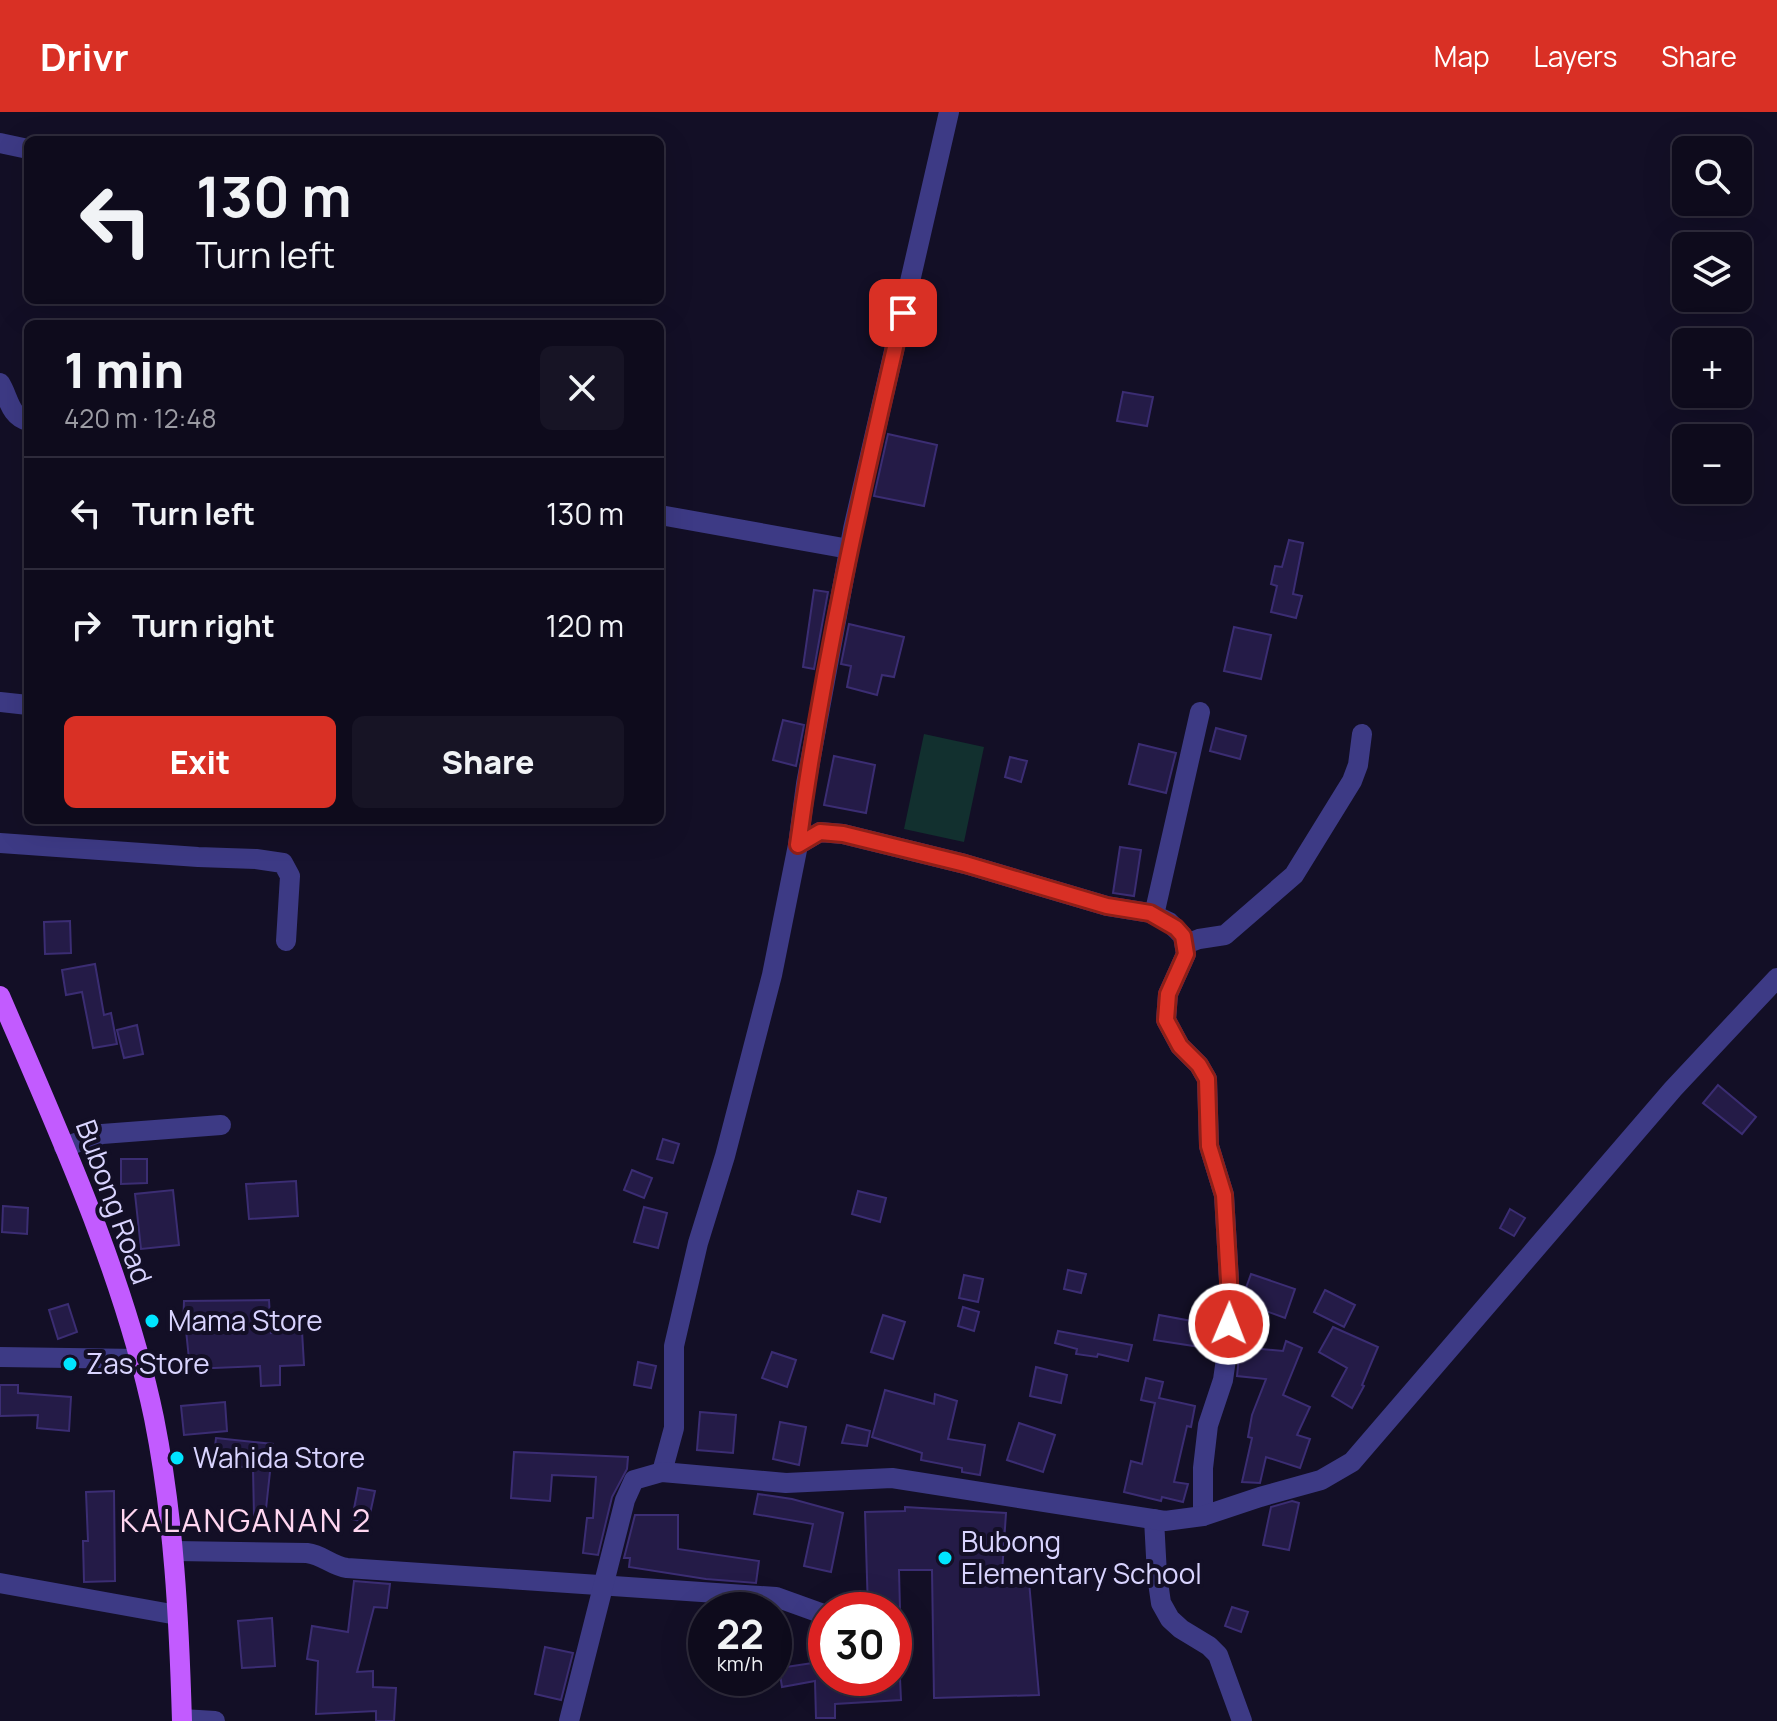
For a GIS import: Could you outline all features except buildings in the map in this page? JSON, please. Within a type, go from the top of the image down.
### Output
[{"type":"main road","name":"Bubong Road","points":[[0,996],[64,1147],[120,1298],[154,1418],[175,1551],[182,1720]]},
{"type":"street","points":[[662,1472],[674,1428],[674,1346],[698,1243],[758,1030],[798,845],[806,784],[849,549],[949,112]]},
{"type":"street","points":[[0,143],[24,148]]},
{"type":"street","points":[[0,383],[13,413],[24,420]]},
{"type":"street","points":[[664,516],[849,549]]},
{"type":"street","points":[[0,702],[24,705]]},
{"type":"street","points":[[1154,915],[1200,712]]},
{"type":"street","points":[[1186,944],[1225,935],[1294,875],[1352,781],[1358,765],[1362,734]]},
{"type":"street","points":[[798,845],[820,832],[843,834],[965,864],[1107,906],[1154,915],[1176,928],[1186,944],[1186,954],[1168,994],[1166,1020],[1180,1046],[1199,1065],[1207,1079],[1209,1146],[1224,1195],[1229,1281],[1227,1352],[1223,1380],[1208,1425],[1203,1468],[1203,1516]]},
{"type":"street","points":[[0,843],[283,863],[290,876],[286,941]]},
{"type":"street","points":[[569,1721],[629,1488],[640,1477],[662,1472],[786,1483],[892,1478],[1154,1519],[1183,1520],[1321,1480],[1352,1462],[1673,1089],[1777,978]]},
{"type":"street","points":[[64,1147],[102,1134],[221,1125]]},
{"type":"street","points":[[0,1357],[139,1359]]},
{"type":"street","points":[[1154,1519],[1161,1603],[1170,1619],[1218,1655],[1242,1721]]},
{"type":"street","points":[[175,1551],[321,1554],[333,1564],[347,1568],[776,1597],[808,1609]]},
{"type":"street","points":[[0,1583],[177,1615]]},
{"type":"street","points":[[182,1720],[215,1721]]},
{"type":"green space","points":[[924,734],[984,747],[964,842],[904,829]]},
{"type":"place","name":"Mama Store","points":[[152,1321]]},
{"type":"place","name":"Zas Store","points":[[70,1364]]},
{"type":"place","name":"Wahida Store","points":[[177,1458]]},
{"type":"place","name":"Bubong Elementary School","points":[[945,1558]]},
{"type":"district","name":"KALANGANAN 2","points":[[246,1521]]},
{"type":"route","points":[[903,313],[853,529],[806,784],[798,845],[820,832],[843,834],[992,871],[1107,906],[1150,913],[1176,928],[1183,936],[1186,954],[1168,994],[1166,1020],[1180,1046],[1199,1065],[1207,1079],[1209,1146],[1224,1195],[1229,1324]]}]
